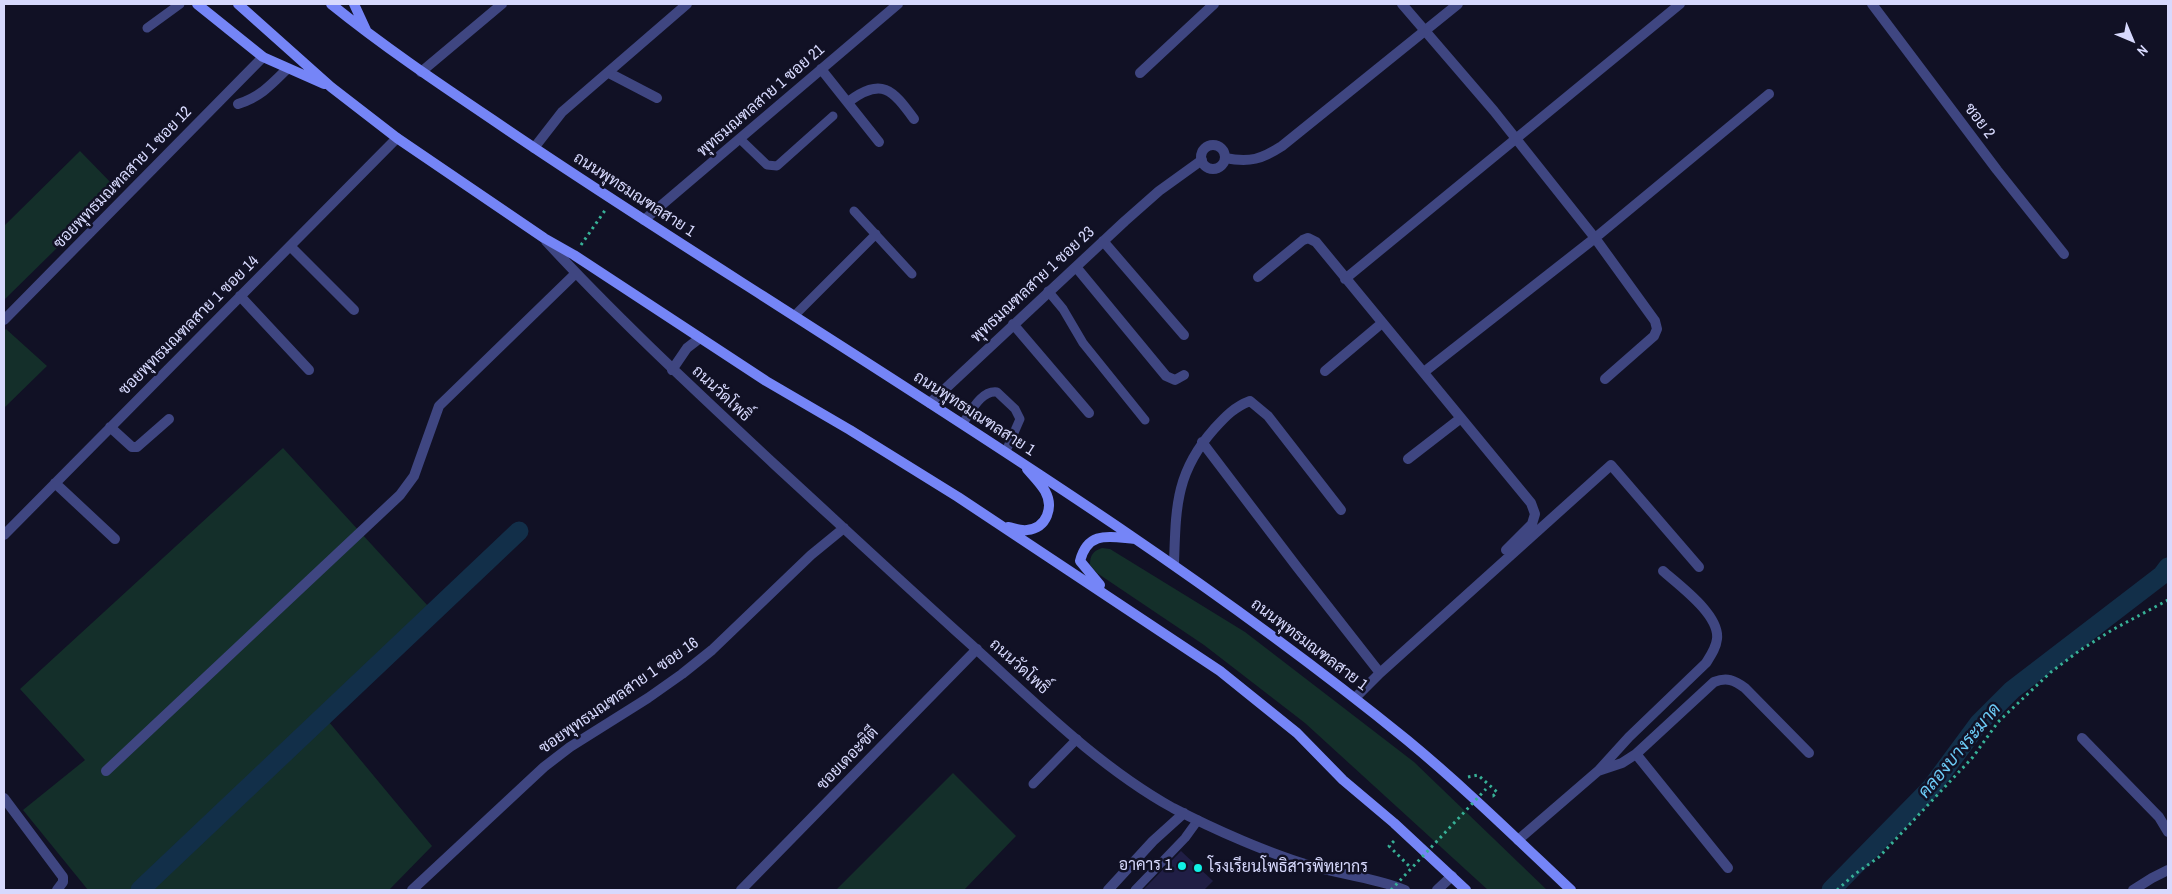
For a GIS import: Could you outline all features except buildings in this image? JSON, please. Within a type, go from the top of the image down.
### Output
[{"type":"main road","points":[[197,4],[263,57],[331,88]]},
{"type":"main road","points":[[238,4],[331,88],[397,138],[544,238],[574,255],[766,381],[859,435],[1001,525],[1228,677],[1297,733],[1343,780],[1403,831],[1466,890]]},
{"type":"main road","name":"ถนนพุทธมณฑลสาย 1","points":[[331,4],[422,72],[612,200],[1006,451],[1174,563],[1355,698],[1453,779],[1571,890]]},
{"type":"main road","points":[[354,4],[367,32]]},
{"type":"main road","points":[[1001,525],[1026,530],[1038,528],[1048,516],[1049,505],[1045,491],[1020,461]]},
{"type":"main road","points":[[1109,596],[1080,561],[1083,547],[1092,540],[1104,537],[1137,539]]},
{"type":"street","points":[[422,72],[502,4]]},
{"type":"street","points":[[534,148],[562,112],[687,4]]},
{"type":"street","name":"พุทธมณฑลสาย 1 ซอย 21","points":[[644,220],[898,4]]},
{"type":"street","points":[[1140,74],[1214,4]]},
{"type":"street","points":[[1402,4],[1516,138],[1595,238],[1655,321],[1657,329],[1654,336],[1605,378]]},
{"type":"street","points":[[1225,158],[1236,160],[1257,159],[1265,157],[1282,146],[1458,4]]},
{"type":"street","points":[[1346,279],[1680,4]]},
{"type":"street","name":"ซอย 2","points":[[1872,4],[1997,170],[2064,254]]},
{"type":"street","name":"ซอยพุทธมณฑลสาย 1 ซอย 12","points":[[4,320],[263,57]]},
{"type":"street","points":[[238,104],[257,97],[264,92],[287,69]]},
{"type":"street","points":[[821,69],[879,142]]},
{"type":"street","points":[[609,73],[657,98]]},
{"type":"street","points":[[848,102],[864,91],[875,87],[884,89],[901,102],[914,119]]},
{"type":"street","points":[[1424,372],[1595,238],[1768,94]]},
{"type":"street","name":"ซอยพุทธมณฑลสาย 1 ซอย 14","points":[[4,535],[397,138]]},
{"type":"street","points":[[1214,145],[1222,149],[1225,158],[1219,167],[1212,168],[1206,166],[1202,160],[1203,151],[1208,146],[1214,145]]},
{"type":"street","name":"พุทธมณฑลสาย 1 ซอย 23","points":[[930,403],[1103,241],[1159,191],[1202,160]]},
{"type":"street","name":"ถนนวัดโพธิ์","points":[[544,238],[672,370],[1077,739],[1149,794],[1198,820],[1288,858],[1315,867],[1350,874],[1406,890]]},
{"type":"street","points":[[1258,277],[1303,240],[1308,238],[1316,242],[1531,502],[1535,514],[1532,524],[1506,550]]},
{"type":"street","points":[[1103,241],[1184,335]]},
{"type":"street","points":[[290,246],[354,310]]},
{"type":"street","points":[[1076,266],[1166,376],[1175,380],[1184,375]]},
{"type":"street","points":[[106,771],[400,495],[414,476],[439,406],[576,273]]},
{"type":"street","points":[[240,296],[309,370]]},
{"type":"street","points":[[1325,371],[1382,323]]},
{"type":"street","points":[[1013,324],[1089,413]]},
{"type":"street","name":"ถนนวัดโพธิ์","points":[[672,370],[687,348],[700,338]]},
{"type":"street","points":[[1174,563],[1177,508],[1183,477],[1191,457],[1228,414],[1241,404],[1250,401],[1268,416],[1341,510]]},
{"type":"street","points":[[1408,459],[1461,418]]},
{"type":"street","points":[[110,428],[132,447],[137,447],[169,419]]},
{"type":"street","points":[[1202,442],[1380,673]]},
{"type":"street","points":[[1355,698],[1380,673],[1611,465],[1699,566]]},
{"type":"street","points":[[55,483],[115,539]]},
{"type":"street","name":"ซอยพุทธมณฑลสาย 1 ซอย 16","points":[[412,890],[544,767],[570,747],[648,698],[682,674],[712,650],[811,555],[844,528]]},
{"type":"street","points":[[1518,840],[1598,771],[1629,737],[1706,663],[1714,650],[1717,637],[1714,621],[1663,571]]},
{"type":"street","name":"ซอยเดอะซิตี","points":[[741,890],[977,649]]},
{"type":"street","points":[[1598,771],[1622,763],[1636,754],[1714,682],[1724,678],[1735,681],[1745,688],[1809,753]]},
{"type":"street","points":[[2082,738],[2159,817],[2168,832]]},
{"type":"street","points":[[1636,754],[1728,868]]},
{"type":"street","points":[[4,798],[63,877],[57,890]]},
{"type":"street","points":[[1108,890],[1153,842],[1184,813]]},
{"type":"street","points":[[2134,890],[2168,870]]},
{"type":"street","points":[[1438,890],[1452,876]]},
{"type":"lane","points":[[148,28],[180,4]]},
{"type":"lane","points":[[740,139],[767,165],[776,166],[833,116]]},
{"type":"lane","points":[[854,211],[912,274]]},
{"type":"lane","points":[[794,316],[876,234]]},
{"type":"lane","points":[[1048,291],[1063,309],[1083,343],[1145,420]]},
{"type":"lane","points":[[962,423],[980,398],[988,393],[997,392],[1015,409],[1020,419],[1006,451]]},
{"type":"lane","points":[[1033,784],[1077,739]]},
{"type":"lane","points":[[1135,890],[1185,838],[1198,820]]},
{"type":"path","points":[[574,255],[612,200]]},
{"type":"path","points":[[1837,890],[1855,874],[1879,858],[1973,757],[1998,722],[2052,672],[2079,651],[2112,630],[2168,600]]},
{"type":"path","points":[[1391,890],[1486,789]]},
{"type":"path","points":[[1403,831],[1388,846],[1412,868]]},
{"type":"green space","points":[[80,151],[117,189],[4,300],[4,226]]},
{"type":"green space","points":[[6,329],[47,366],[4,408],[4,331]]},
{"type":"green space","points":[[283,448],[439,618],[329,722],[432,846],[389,890],[88,890],[23,810],[85,760],[20,689]]},
{"type":"green space","points":[[1102,548],[1110,549],[1245,632],[1414,762],[1547,890],[1488,890],[1305,723],[1204,645],[1097,573],[1090,565],[1091,559],[1094,552]]},
{"type":"green space","points":[[953,773],[1016,836],[964,890],[836,890]]},
{"type":"waterway","points":[[140,890],[519,531]]},
{"type":"waterway","name":"คลองบางระมาด","points":[[1831,890],[1931,788],[1979,723],[2012,690],[2162,575],[2168,567]]},
{"type":"place","name":"อาคาร 1","points":[[1182,866]]},
{"type":"place","name":"โรงเรียนโพธิสารพิทยากร","points":[[1198,868]]}]
